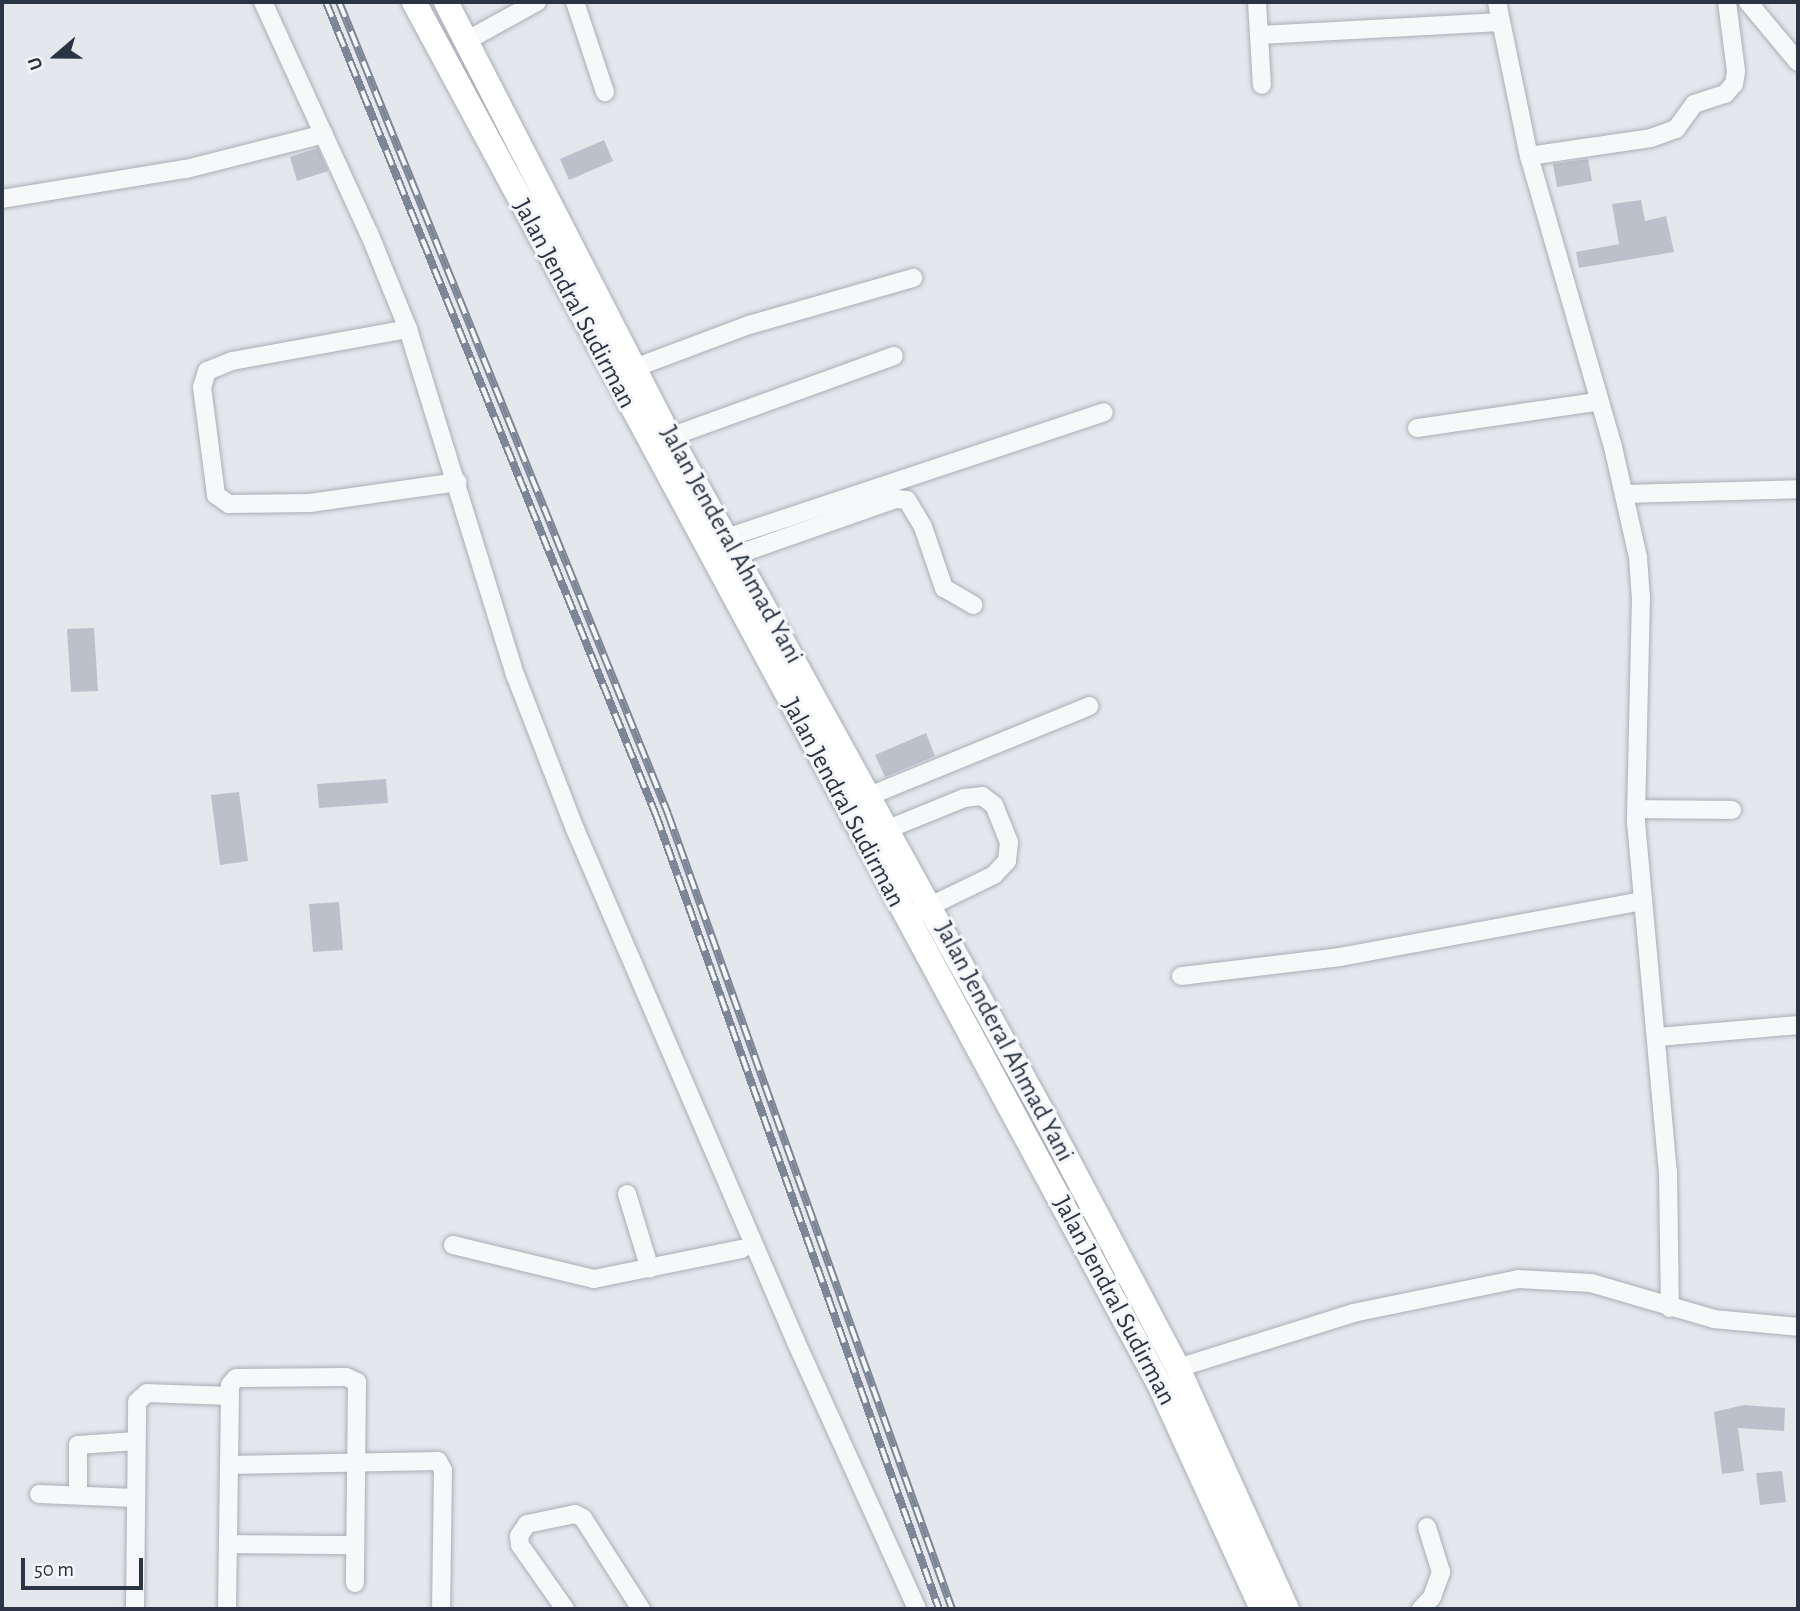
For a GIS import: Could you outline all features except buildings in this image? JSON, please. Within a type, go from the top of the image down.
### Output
[{"type":"highway","name":"Jalan Jendral Sudirman","points":[[414,2],[904,918],[1160,1386],[1212,1491],[1262,1609]]},
{"type":"highway","name":"Jalan Jenderal Ahmad Yani","points":[[446,2],[502,115],[637,367],[670,437],[930,907],[1178,1368],[1287,1609]]},
{"type":"street","points":[[262,2],[324,134],[408,329],[530,715],[580,841],[770,1281],[917,1609]]},
{"type":"street","points":[[466,41],[537,2]]},
{"type":"street","points":[[575,2],[605,92]]},
{"type":"street","points":[[1257,2],[1262,85]]},
{"type":"street","points":[[1497,2],[1529,156],[1624,494],[1641,596],[1637,809],[1642,901],[1658,1037],[1668,1171],[1670,1308]]},
{"type":"street","points":[[1529,156],[1651,138],[1676,129],[1694,104],[1725,94],[1734,84],[1736,71],[1727,2]]},
{"type":"street","points":[[1748,2],[1798,62]]},
{"type":"street","points":[[1260,35],[1501,22]]},
{"type":"street","points":[[2,199],[186,169],[324,134]]},
{"type":"street","points":[[637,367],[749,325],[913,278]]},
{"type":"street","points":[[408,329],[232,361],[207,370],[202,387],[216,495],[229,504],[310,503],[458,482]]},
{"type":"street","points":[[670,437],[894,356]]},
{"type":"street","points":[[1417,428],[1596,402]]},
{"type":"street","points":[[731,546],[1104,412]]},
{"type":"street","points":[[1624,494],[1798,489]]},
{"type":"street","points":[[731,546],[896,499],[907,500],[923,527],[944,588],[973,605]]},
{"type":"street","points":[[869,796],[1089,706]]},
{"type":"street","points":[[863,840],[964,797],[982,796],[994,805],[1009,842],[1007,861],[994,874],[904,918]]},
{"type":"street","points":[[1637,809],[1732,810]]},
{"type":"street","points":[[1181,976],[1321,960],[1642,901]]},
{"type":"street","points":[[1658,1037],[1798,1025]]},
{"type":"street","points":[[733,1192],[742,1249],[770,1281]]},
{"type":"street","points":[[627,1194],[650,1269]]},
{"type":"street","points":[[453,1245],[588,1278],[650,1269],[742,1249]]},
{"type":"street","points":[[1178,1368],[1353,1312],[1518,1279],[1591,1283],[1670,1308],[1714,1318],[1798,1327]]},
{"type":"street","points":[[227,1609],[229,1396],[230,1385],[236,1378],[354,1379],[358,1388],[355,1583]]},
{"type":"street","points":[[135,1609],[137,1402],[147,1393],[229,1396]]},
{"type":"street","points":[[78,1494],[78,1446],[136,1441]]},
{"type":"street","points":[[229,1465],[356,1465],[438,1461],[442,1465],[441,1609]]},
{"type":"street","points":[[39,1494],[135,1498]]},
{"type":"street","points":[[565,1609],[520,1545],[519,1536],[527,1524],[575,1514],[583,1518],[641,1609]]},
{"type":"street","points":[[1421,1609],[1432,1597],[1441,1572],[1427,1527]]},
{"type":"street","points":[[228,1545],[355,1545]]},
{"type":"railway","points":[[326,2],[656,815],[939,1609]]},
{"type":"railway","points":[[339,2],[668,814],[952,1609]]}]
